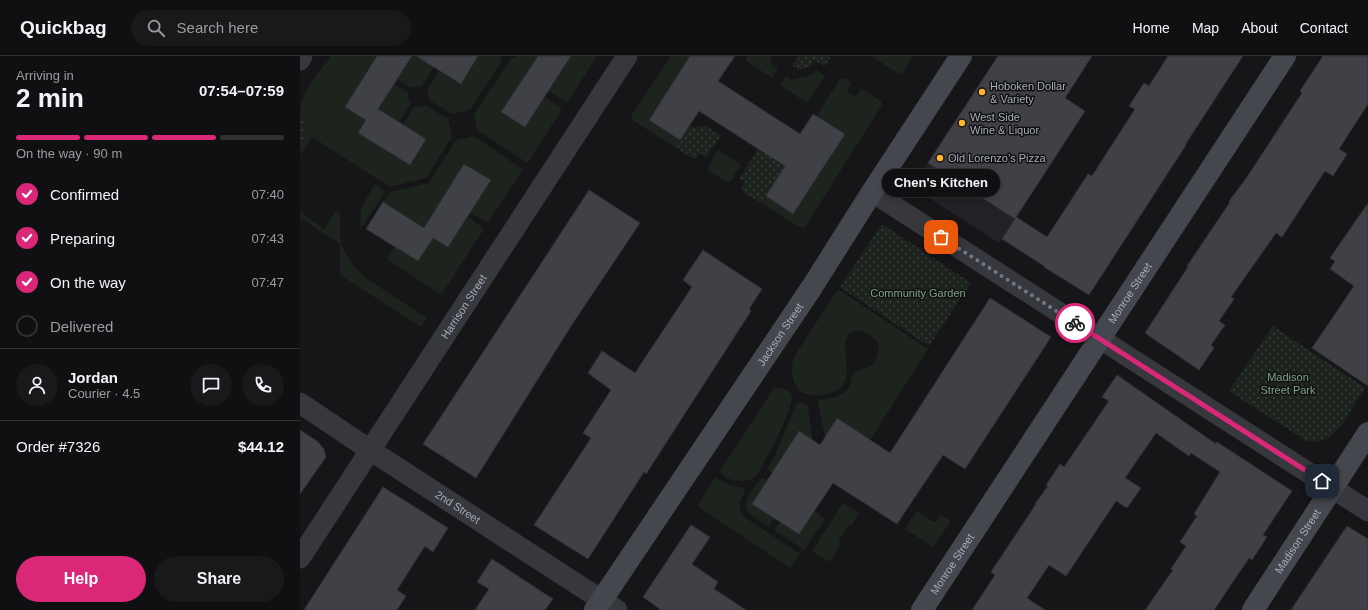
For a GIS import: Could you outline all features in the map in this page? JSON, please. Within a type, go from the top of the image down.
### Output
[{"type":"street","points":[[300,60],[302,56]]},
{"type":"street","name":"Harrison Street","points":[[300,558],[627,56]]},
{"type":"street","name":"Jackson Street","points":[[605,607],[961,56]]},
{"type":"street","name":"Monroe Street","points":[[922,610],[1285,56]]},
{"type":"street","points":[[872,192],[1368,511]]},
{"type":"street","name":"2nd Street","points":[[300,403],[605,607]]},
{"type":"street","name":"Madison Street","points":[[1253,610],[1368,433]]},
{"type":"shaded area","points":[[998,56],[1085,111],[999,243],[912,187]]},
{"type":"green space","points":[[331,56],[377,56],[345,107],[366,120],[359,133],[410,165],[426,139],[403,124],[415,106],[421,107],[425,105],[448,119],[452,137],[426,178],[390,187],[312,137],[300,155],[300,147],[303,141],[305,115],[300,114],[303,98],[311,83]]},
{"type":"green space","points":[[412,56],[416,56],[434,67],[422,86],[411,88],[397,79]]},
{"type":"green space","points":[[478,56],[500,56],[502,61],[470,110],[452,114],[429,100],[427,90],[439,70],[461,84]]},
{"type":"green space","points":[[517,56],[538,56],[501,112],[525,127],[545,97],[562,109],[529,161],[526,162],[477,130],[474,114],[511,59]]},
{"type":"green space","points":[[559,56],[597,56],[567,103],[549,91],[568,62]]},
{"type":"green space","points":[[671,56],[690,56],[649,119],[680,140],[676,148],[632,120],[631,116]]},
{"type":"green space","points":[[748,56],[770,56],[772,66],[778,69],[772,78],[745,60]]},
{"type":"green space","points":[[799,56],[829,56],[830,58],[825,66],[814,60],[809,67],[799,70],[792,66]]},
{"type":"green space","points":[[871,56],[913,56],[904,71],[899,74]]},
{"type":"green space","points":[[816,70],[825,76],[807,103],[780,85],[786,76],[792,80],[812,75]]},
{"type":"green space","points":[[844,78],[849,81],[851,85],[847,91],[855,97],[861,88],[881,101],[882,105],[805,227],[801,228],[761,203],[766,196],[793,213],[844,135],[817,115],[840,79]]},
{"type":"green space","points":[[394,84],[408,93],[408,98],[411,104],[399,122],[378,109]]},
{"type":"green space","points":[[300,114],[305,115],[303,141],[300,147]]},
{"type":"green space","points":[[706,126],[721,136],[706,157],[700,153],[696,158],[692,158],[676,148],[689,127]]},
{"type":"green space","points":[[474,136],[522,169],[488,222],[470,213],[491,180],[465,164],[424,228],[383,202],[390,192],[429,183],[456,140]]},
{"type":"green space","points":[[758,149],[785,166],[761,203],[743,192],[741,188],[745,182],[739,179]]},
{"type":"green space","points":[[718,150],[741,165],[728,183],[708,170],[708,167]]},
{"type":"green space","points":[[375,184],[385,192],[360,230],[361,208]]},
{"type":"green space","points":[[336,211],[340,214],[341,243],[351,263],[367,279],[427,318],[421,327],[340,275],[340,244],[300,218],[300,212],[324,229]]},
{"type":"green space","points":[[468,216],[484,229],[441,295],[387,259],[395,247],[418,261],[433,238],[448,247]]},
{"type":"green space","name":"Community Garden","points":[[882,224],[971,283],[929,346],[840,287]]},
{"type":"green space","points":[[838,289],[928,349],[870,440],[837,418],[825,437],[818,400],[835,397],[843,393],[849,387],[854,373],[875,363],[878,356],[879,346],[872,336],[860,330],[852,332],[847,337],[845,344],[847,371],[846,379],[842,387],[834,392],[822,395],[803,393],[798,389],[794,381],[792,365],[794,357]]},
{"type":"green space","name":"Madison Street Park","points":[[1273,326],[1365,388],[1340,427],[1331,436],[1325,439],[1319,441],[1305,440],[1229,391]]},
{"type":"green space","points":[[774,388],[782,388],[787,390],[792,396],[788,412],[771,451],[754,478],[750,480],[740,481],[730,479],[722,475],[720,471]]},
{"type":"green space","points":[[801,402],[807,405],[813,440],[772,473],[767,469],[775,456],[796,405]]},
{"type":"green space","points":[[762,477],[767,481],[752,503],[774,518],[769,527],[750,514],[746,505],[749,495]]},
{"type":"green space","points":[[715,478],[730,485],[743,488],[745,492],[741,501],[740,510],[743,516],[800,554],[790,568],[697,506]]},
{"type":"green space","points":[[843,503],[859,513],[851,526],[848,526],[839,539],[840,546],[830,562],[812,551]]},
{"type":"green space","points":[[815,511],[825,519],[804,550],[774,530],[780,522],[799,534]]},
{"type":"green space","points":[[917,511],[933,522],[936,521],[941,515],[951,521],[933,547],[905,529]]},
{"type":"building","points":[[377,56],[412,56],[378,109],[426,139],[410,165],[358,133],[366,120],[345,107]]},
{"type":"building","points":[[416,56],[478,56],[461,84]]},
{"type":"building","points":[[538,56],[571,56],[525,127],[501,112]]},
{"type":"building","points":[[690,56],[735,56],[718,81],[800,134],[813,114],[845,134],[793,214],[766,196],[785,166],[699,111],[680,140],[649,120]]},
{"type":"building","points":[[998,56],[1092,56],[1065,98],[1085,111],[1015,219],[928,163]]},
{"type":"building","points":[[1168,56],[1243,56],[1089,295],[1002,239],[1016,217],[1047,237],[1088,174],[1092,176],[1135,109],[1129,106],[1144,83],[1149,86]]},
{"type":"building","points":[[1323,56],[1368,56],[1368,104],[1339,149],[1347,154],[1333,176],[1325,171],[1282,237],[1276,233],[1231,297],[1234,299],[1219,321],[1225,325],[1211,345],[1214,348],[1199,370],[1145,333],[1188,267],[1187,266],[1230,202],[1229,201],[1245,180],[1302,93],[1300,91]]},
{"type":"building","points":[[464,164],[491,180],[448,247],[433,238],[418,261],[366,229],[383,202],[424,228]]},
{"type":"building","points":[[589,190],[640,223],[573,323],[476,478],[423,444]]},
{"type":"building","points":[[1368,203],[1368,386],[1312,348],[1354,286],[1330,269],[1335,261],[1330,258]]},
{"type":"building","points":[[703,250],[762,289],[749,309],[751,311],[646,474],[644,472],[588,559],[534,525],[591,438],[583,433],[611,390],[588,373],[602,351],[635,373],[692,287],[683,280]]},
{"type":"building","points":[[990,298],[1051,337],[965,469],[943,455],[897,524],[833,483],[799,534],[752,504],[799,431],[820,445],[837,418],[890,453]]},
{"type":"building","points":[[1117,375],[1216,444],[1217,442],[1292,491],[1263,535],[1267,537],[1252,560],[1249,558],[1214,610],[1145,610],[1173,570],[1171,569],[1186,546],[1180,542],[1197,516],[1194,514],[1220,472],[1191,453],[1189,456],[1156,433],[1125,478],[1141,488],[1127,508],[1116,501],[1066,576],[1049,565],[1027,598],[1045,610],[972,610],[995,575],[991,572],[1048,486],[1046,485],[1060,464],[1064,467],[1109,401],[1102,397]]},
{"type":"building","points":[[300,430],[317,441],[324,449],[326,457],[300,494]]},
{"type":"building","points":[[383,487],[448,528],[433,552],[425,546],[397,590],[406,596],[397,610],[304,610]]},
{"type":"building","points":[[691,525],[710,537],[692,564],[718,582],[714,589],[746,610],[661,610],[643,597]]},
{"type":"building","points":[[1347,526],[1368,539],[1368,610],[1291,610]]},
{"type":"building","points":[[492,559],[553,599],[545,610],[475,610],[489,589],[477,582]]},
{"type":"way so far","points":[[941,237],[1075,323]]},
{"type":"place","name":"Hoboken Dollar & Variety","points":[[982,92]]},
{"type":"place","name":"West Side Wine & Liquor","points":[[962,123]]},
{"type":"place","name":"Old Lorenzo’s Pizza","points":[[940,158]]},
{"type":"place","name":"Chen's Kitchen","points":[[941,237]]},
{"type":"route","points":[[1075,323],[1322,481]]}]
